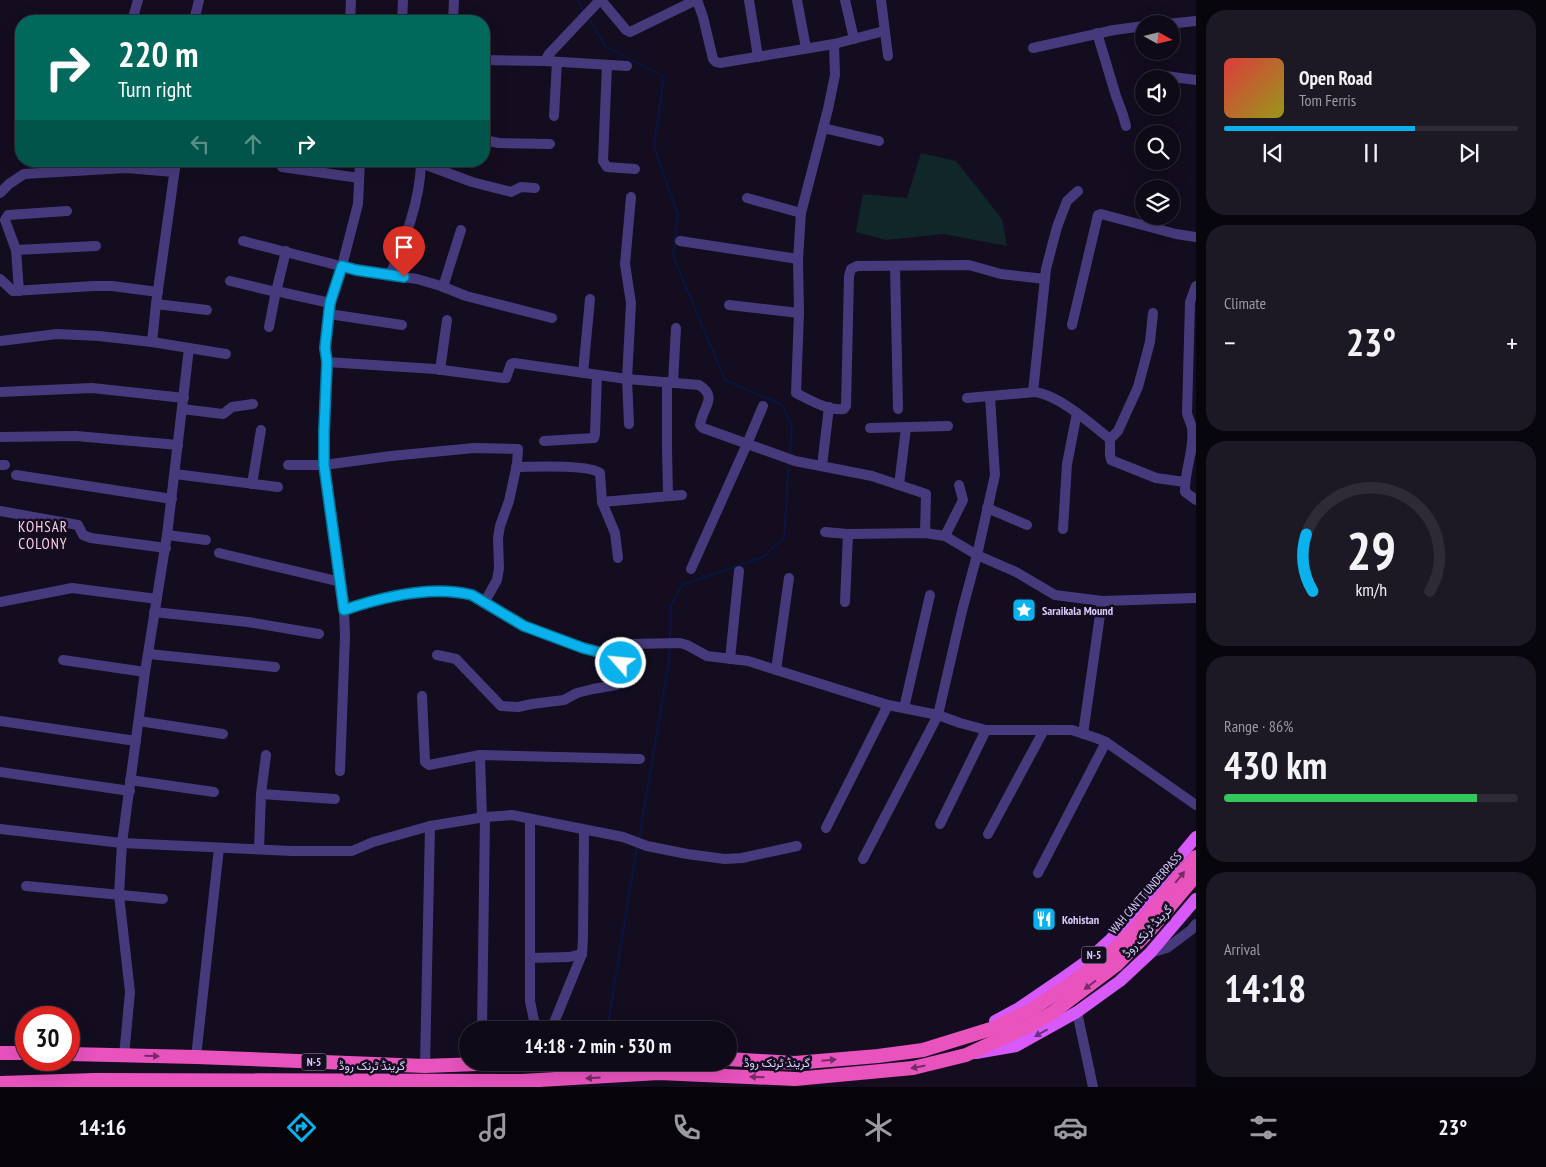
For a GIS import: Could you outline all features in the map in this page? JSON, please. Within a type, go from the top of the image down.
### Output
[{"type":"highway","name":"WAH CANTT UNDERPASS","points":[[962,1039],[994,1028],[1031,1010],[1105,958],[1132,933],[1196,857]]},
{"type":"highway","points":[[966,1056],[1052,1013],[1116,965],[1149,931],[1196,875]]},
{"type":"highway","name":"گرینڈ ٹرنک روڈ","points":[[737,1060],[795,1063],[878,1056],[923,1050],[962,1039]]},
{"type":"highway","points":[[0,1053],[15,1053]]},
{"type":"highway","name":"گرینڈ ٹرنک روڈ","points":[[80,1054],[425,1066],[459,1064]]},
{"type":"highway","name":"گرینڈ ٹرنک روڈ","points":[[0,1083],[95,1080],[189,1080],[267,1084],[522,1081],[659,1073],[794,1083],[913,1068],[966,1056]]},
{"type":"highway","points":[[189,1080],[193,1057]]},
{"type":"highway","points":[[794,1083],[795,1063]]},
{"type":"main road","name":"گرینڈ ٹرنک روڈ","points":[[962,1039],[1019,1008],[1087,961],[1110,940],[1196,837]]},
{"type":"main road","name":"گرینڈ ٹرنک روڈ","points":[[966,1056],[1016,1046],[1077,1012],[1120,981],[1150,953],[1196,899]]},
{"type":"street","points":[[134,15],[138,0]]},
{"type":"street","points":[[195,15],[199,0]]},
{"type":"street","points":[[350,15],[351,0]]},
{"type":"street","points":[[402,15],[403,0]]},
{"type":"street","points":[[453,15],[454,0]]},
{"type":"street","points":[[545,62],[549,54],[598,1],[630,32],[696,0],[703,17],[713,59],[720,63],[834,44],[884,31]]},
{"type":"street","points":[[749,0],[758,57]]},
{"type":"street","points":[[797,0],[806,48]]},
{"type":"street","points":[[845,0],[854,39]]},
{"type":"street","points":[[881,0],[888,56]]},
{"type":"street","points":[[1180,22],[1196,20]]},
{"type":"street","points":[[1033,48],[1097,33],[1135,27]]},
{"type":"street","points":[[1097,33],[1126,126]]},
{"type":"street","points":[[834,44],[835,74],[801,213],[798,259],[799,313],[796,393],[818,404],[840,410],[846,406],[849,276],[851,268],[857,266],[969,265],[1001,274],[1045,279]]},
{"type":"street","points":[[490,60],[627,66]]},
{"type":"street","points":[[554,116],[557,62]]},
{"type":"street","points":[[607,65],[603,161],[607,167],[636,169]]},
{"type":"street","points":[[1180,78],[1196,80]]},
{"type":"street","points":[[823,128],[879,141]]},
{"type":"street","points":[[490,141],[550,144]]},
{"type":"street","points":[[0,193],[24,174],[150,167]]},
{"type":"street","points":[[152,342],[175,167]]},
{"type":"street","points":[[282,167],[358,178]]},
{"type":"street","points":[[340,771],[345,636],[344,610],[324,465],[327,362],[325,348],[330,303],[358,204],[359,167]]},
{"type":"street","points":[[390,275],[405,238],[414,207],[420,182],[421,167]]},
{"type":"street","points":[[434,167],[472,182],[511,192],[521,187],[535,188]]},
{"type":"street","points":[[1033,392],[1045,279],[1057,227],[1067,201],[1078,191]]},
{"type":"street","points":[[629,424],[627,379],[630,303],[625,264],[631,197]]},
{"type":"street","points":[[746,198],[801,213]]},
{"type":"street","points":[[19,291],[16,250],[5,220],[8,215],[67,211]]},
{"type":"street","points":[[1072,325],[1098,215],[1101,214],[1196,237]]},
{"type":"street","points":[[443,287],[460,230]]},
{"type":"street","points":[[243,241],[356,270],[417,279],[466,296],[552,318]]},
{"type":"street","points":[[680,241],[798,259]]},
{"type":"street","points":[[16,250],[96,246]]},
{"type":"street","points":[[269,326],[286,252]]},
{"type":"street","points":[[895,266],[898,409]]},
{"type":"street","points":[[0,279],[12,291],[103,286],[158,292]]},
{"type":"street","points":[[230,281],[330,303]]},
{"type":"street","points":[[1196,286],[1186,413],[1192,426],[1192,440],[1185,482],[1185,492],[1196,500]]},
{"type":"street","points":[[583,373],[590,299]]},
{"type":"street","points":[[156,304],[207,310]]},
{"type":"street","points":[[729,305],[799,313]]},
{"type":"street","points":[[1153,313],[1150,342],[1138,387],[1118,431],[1110,439],[1110,455],[1111,460],[1156,478],[1185,482]]},
{"type":"street","points":[[329,314],[402,325]]},
{"type":"street","points":[[440,370],[447,320]]},
{"type":"street","points":[[668,496],[666,447],[676,328]]},
{"type":"street","points":[[0,340],[57,334],[99,336],[226,354]]},
{"type":"street","points":[[124,1056],[130,992],[119,895],[122,843],[145,672],[166,548],[189,348]]},
{"type":"street","points":[[327,362],[440,370],[503,378],[506,378],[510,364],[514,363],[627,379],[699,385],[709,394],[709,400],[700,425],[703,428],[795,462],[872,476],[926,494],[925,533]]},
{"type":"street","points":[[544,441],[594,438],[597,375]]},
{"type":"street","points":[[0,392],[92,388],[183,404],[223,414],[232,408],[254,404]]},
{"type":"street","points":[[967,398],[1033,392],[1044,393],[1077,413],[1110,439]]},
{"type":"street","points":[[863,858],[938,715],[995,475],[990,397]]},
{"type":"street","points":[[691,569],[763,406]]},
{"type":"street","points":[[822,466],[829,407]]},
{"type":"street","points":[[1063,529],[1067,464],[1077,413]]},
{"type":"street","points":[[870,428],[948,426]]},
{"type":"street","points":[[899,485],[906,428]]},
{"type":"street","points":[[252,484],[261,430]]},
{"type":"street","points":[[0,437],[76,436],[178,445]]},
{"type":"street","points":[[288,465],[324,465],[474,448],[518,449],[509,500],[498,538],[499,568],[497,580],[484,603]]},
{"type":"street","points":[[516,467],[579,468],[598,471],[600,473],[602,502],[605,514],[615,533],[618,558]]},
{"type":"street","points":[[175,474],[278,487]]},
{"type":"street","points":[[16,475],[172,499]]},
{"type":"street","points":[[945,536],[963,500],[959,484]]},
{"type":"street","points":[[602,502],[682,495]]},
{"type":"street","points":[[987,508],[1027,525]]},
{"type":"street","points":[[0,511],[78,525],[83,535],[91,538],[166,548]]},
{"type":"street","points":[[826,532],[848,534],[925,533],[945,536],[977,555],[1016,572],[1055,595],[1102,601],[1196,598]]},
{"type":"street","points":[[845,602],[848,534]]},
{"type":"street","points":[[167,535],[206,540]]},
{"type":"street","points":[[219,553],[340,582]]},
{"type":"street","points":[[730,659],[739,571]]},
{"type":"street","points":[[776,670],[789,578]]},
{"type":"street","points":[[0,602],[72,588],[157,599]]},
{"type":"street","points":[[344,610],[408,593],[466,593],[524,626],[621,660]]},
{"type":"street","points":[[904,708],[930,594]]},
{"type":"street","points":[[1083,734],[1102,601]]},
{"type":"street","points":[[154,612],[248,622],[318,634]]},
{"type":"street","points":[[437,655],[456,659],[501,706],[518,707],[564,700],[593,688],[616,685],[624,648],[630,644],[680,643],[707,656],[748,661],[888,705],[938,715],[960,724],[986,730],[1072,730],[1106,742],[1196,805]]},
{"type":"street","points":[[149,654],[275,667]]},
{"type":"street","points":[[63,660],[145,672]]},
{"type":"street","points":[[422,696],[425,762],[429,765],[480,755],[640,759]]},
{"type":"street","points":[[826,828],[888,705]]},
{"type":"street","points":[[0,721],[136,741]]},
{"type":"street","points":[[139,722],[224,734]]},
{"type":"street","points":[[940,824],[986,730]]},
{"type":"street","points":[[988,834],[1044,730]]},
{"type":"street","points":[[1038,873],[1106,742]]},
{"type":"street","points":[[259,850],[261,794],[266,755]]},
{"type":"street","points":[[480,755],[483,818],[483,1021]]},
{"type":"street","points":[[0,772],[130,786],[214,792]]},
{"type":"street","points":[[261,794],[335,799]]},
{"type":"street","points":[[0,829],[122,843],[259,850],[352,851],[373,842],[430,826],[512,815],[623,838],[647,846],[725,859],[742,858],[797,846]]},
{"type":"street","points":[[530,819],[530,1001],[534,1021]]},
{"type":"street","points":[[425,1066],[430,826]]},
{"type":"street","points":[[555,1021],[582,954],[584,830]]},
{"type":"street","points":[[193,1057],[219,848]]},
{"type":"street","points":[[26,886],[163,899]]},
{"type":"street","points":[[1150,953],[1167,948],[1196,924]]},
{"type":"street","points":[[530,958],[569,957],[582,954]]},
{"type":"street","points":[[1077,1012],[1092,1087]]},
{"type":"green space","points":[[921,153],[956,161],[1002,219],[1007,246],[943,234],[886,240],[856,232],[863,194],[907,198]]},
{"type":"waterway","points":[[578,0],[585,12]]},
{"type":"waterway","points":[[588,17],[605,46],[664,77],[654,146],[678,215],[673,256],[725,380],[782,405],[792,427],[790,456]]},
{"type":"waterway","points":[[670,641],[671,606],[682,585],[763,557],[784,538],[789,461]]},
{"type":"waterway","points":[[639,839],[669,660],[669,647]]},
{"type":"waterway","points":[[608,1021],[637,847]]},
{"type":"place","name":"Saraikala Mound","points":[[1024,610]]},
{"type":"place","name":"Kohistan","points":[[1044,919]]},
{"type":"district","name":"KOHSAR COLONY","points":[[43,534]]},
{"type":"route","points":[[404,277],[342,266],[331,300],[325,348],[327,362],[324,465],[344,610],[408,593],[466,593],[524,626],[583,648],[618,657],[621,663]]}]
